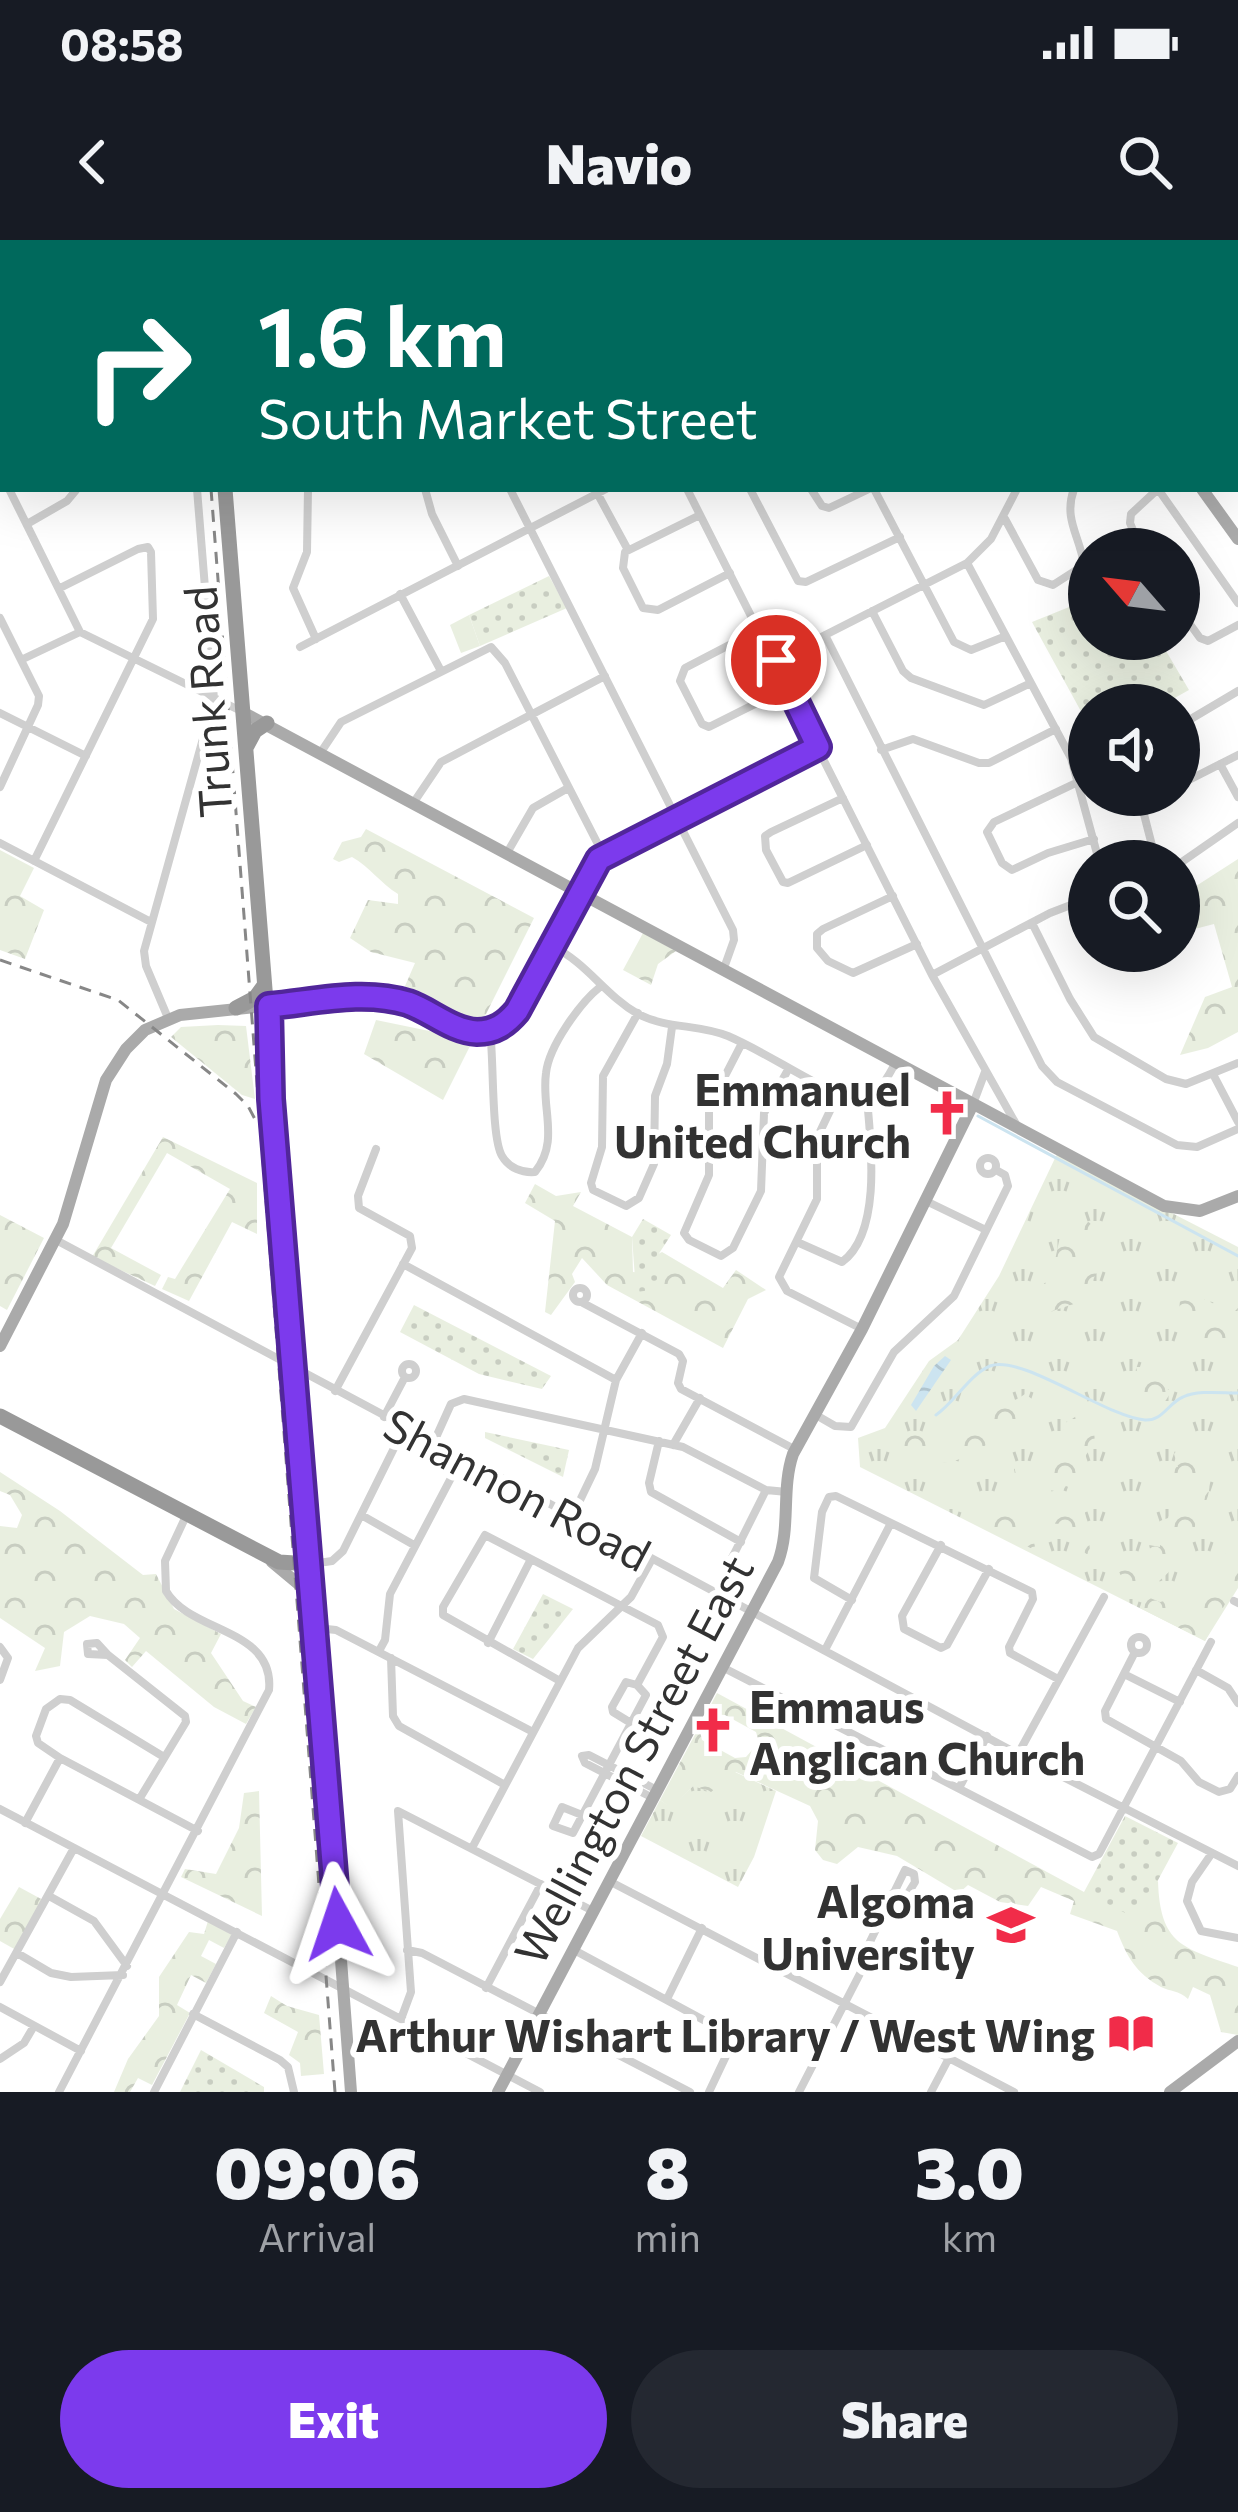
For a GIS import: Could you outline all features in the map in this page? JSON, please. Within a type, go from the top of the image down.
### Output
[{"type":"highway","name":"Trunk Road","points":[[226,492],[311,1564]]},
{"type":"highway","points":[[246,748],[255,730],[266,723]]},
{"type":"highway","name":"Trunk Road","points":[[258,910],[266,1011]]},
{"type":"highway","points":[[236,1008],[255,998],[263,987]]},
{"type":"highway","points":[[236,1008],[266,1011]]},
{"type":"highway","points":[[0,1416],[262,1553],[286,1564],[311,1564]]},
{"type":"highway","points":[[262,1553],[287,1558],[299,1552],[306,1501]]},
{"type":"main road","points":[[1204,492],[1238,539]]},
{"type":"main road","points":[[244,713],[1164,1206],[1200,1211],[1237,1198]]},
{"type":"main road","points":[[266,1011],[379,997],[409,1004],[467,1030],[490,1030],[517,1011],[580,892]]},
{"type":"main road","points":[[0,1346],[56,1240],[106,1081],[136,1039],[168,1018],[236,1008]]},
{"type":"main road","name":"Wellington Street East","points":[[498,2092],[782,1552],[789,1467],[796,1450],[862,1329],[973,1103]]},
{"type":"main road","points":[[262,1553],[302,1587],[316,1628]]},
{"type":"main road","name":"Trunk Road","points":[[311,1564],[351,2092]]},
{"type":"main road","points":[[1170,2092],[1238,2041]]},
{"type":"street","points":[[11,492],[80,632],[244,713]]},
{"type":"street","points":[[27,524],[68,501],[75,492]]},
{"type":"street","points":[[168,1018],[144,951],[214,699],[196,492]]},
{"type":"street","points":[[308,492],[307,552],[293,588],[316,639]]},
{"type":"street","points":[[426,492],[458,566]]},
{"type":"street","points":[[512,492],[734,930],[724,968]]},
{"type":"street","points":[[300,647],[597,492]]},
{"type":"street","points":[[599,492],[628,550]]},
{"type":"street","points":[[688,492],[932,975],[1021,1130]]},
{"type":"street","points":[[752,492],[798,581],[806,582],[900,537]]},
{"type":"street","points":[[813,492],[829,508],[865,492]]},
{"type":"street","points":[[874,492],[954,642],[980,648],[1006,636]]},
{"type":"street","points":[[776,660],[967,563],[1005,519],[1016,492]]},
{"type":"street","points":[[1005,519],[1038,580],[1053,585],[1084,565],[1069,514],[1073,492]]},
{"type":"street","points":[[1132,528],[1131,514],[1155,492]]},
{"type":"street","points":[[1160,492],[1238,604]]},
{"type":"street","points":[[700,515],[628,550],[621,559],[643,608],[650,612],[730,573]]},
{"type":"street","points":[[34,860],[155,611],[148,547],[60,588]]},
{"type":"street","points":[[967,563],[1068,758]]},
{"type":"street","points":[[400,594],[441,671]]},
{"type":"street","points":[[872,610],[903,671],[921,683],[984,705],[1031,683]]},
{"type":"street","points":[[0,618],[39,696],[0,787]]},
{"type":"street","points":[[1200,638],[1208,641],[1238,625]]},
{"type":"street","points":[[760,629],[685,668],[680,681],[702,724],[709,727],[789,687]]},
{"type":"street","points":[[23,659],[80,632]]},
{"type":"street","points":[[825,635],[1042,1066],[1057,1082],[1177,1145],[1197,1147],[1238,1125],[1214,1076]]},
{"type":"street","points":[[321,752],[341,722],[487,647],[494,649],[604,856]]},
{"type":"street","points":[[414,802],[441,762],[605,676]]},
{"type":"street","points":[[1200,714],[1238,691]]},
{"type":"street","points":[[0,713],[86,756]]},
{"type":"street","points":[[881,750],[913,739],[989,763],[1056,729]]},
{"type":"street","points":[[580,892],[604,856],[818,747]]},
{"type":"street","points":[[1200,774],[1238,755]]},
{"type":"street","points":[[1220,764],[1238,797]]},
{"type":"street","points":[[1068,787],[994,822],[987,832],[1002,863],[1012,870],[1094,839],[1088,816]]},
{"type":"street","points":[[507,853],[532,808],[568,788]]},
{"type":"street","points":[[843,797],[771,832],[764,842],[766,850],[788,884],[867,845]]},
{"type":"street","points":[[1200,849],[1238,823]]},
{"type":"street","points":[[0,843],[152,922]]},
{"type":"street","points":[[892,896],[823,929],[817,934],[817,948],[828,961],[854,973],[917,944]]},
{"type":"street","points":[[932,975],[1068,907]]},
{"type":"street","points":[[1032,923],[1094,1037],[1166,1079],[1186,1084],[1238,1063]]},
{"type":"street","points":[[552,946],[581,964],[600,987],[638,1013],[672,1027],[720,1034],[838,1094],[867,1099],[880,1089],[896,1060]]},
{"type":"street","points":[[490,1030],[498,1148],[509,1164],[531,1174],[539,1168],[550,1141],[545,1074],[549,1063],[577,1009],[600,987]]},
{"type":"street","points":[[638,1013],[603,1076],[602,1147],[591,1183],[593,1190],[626,1206],[639,1198],[654,1164],[655,1096],[667,1064],[672,1027]]},
{"type":"street","points":[[742,1043],[709,1107],[710,1175],[684,1233],[721,1256],[733,1249],[761,1191],[764,1113],[789,1068]]},
{"type":"street","points":[[973,1103],[985,1072]]},
{"type":"street","points":[[838,1094],[817,1138],[817,1199],[779,1277],[782,1286],[862,1329]]},
{"type":"street","points":[[797,1242],[842,1262],[852,1253],[871,1200],[867,1099]]},
{"type":"street","points":[[995,1116],[1002,1102]]},
{"type":"street","points":[[335,1391],[412,1248],[410,1236],[365,1213],[357,1202],[376,1149]]},
{"type":"street","points":[[816,1415],[842,1429],[858,1420],[894,1352],[954,1296],[1008,1186],[1005,1175],[996,1170]]},
{"type":"street","points":[[926,1201],[986,1230]]},
{"type":"street","name":"Shannon Road","points":[[56,1240],[460,1459],[1238,1866]]},
{"type":"street","points":[[403,1264],[616,1380]]},
{"type":"street","points":[[583,1303],[680,1354],[679,1387],[796,1450]]},
{"type":"street","points":[[572,1516],[595,1469],[616,1380],[641,1333]]},
{"type":"street","points":[[384,1418],[406,1377]]},
{"type":"street","points":[[673,1444],[700,1398]]},
{"type":"street","points":[[433,1444],[456,1400],[673,1444],[766,1490],[787,1492]]},
{"type":"street","points":[[311,1564],[338,1558],[404,1428]]},
{"type":"street","points":[[659,1441],[651,1492],[741,1542]]},
{"type":"street","points":[[379,1651],[385,1640],[390,1594],[460,1459]]},
{"type":"street","points":[[734,1554],[766,1490]]},
{"type":"street","points":[[852,1600],[814,1578],[824,1502],[836,1496],[1032,1592],[1034,1599],[1010,1653],[1058,1679]]},
{"type":"street","points":[[59,2092],[264,1705],[271,1678],[255,1649],[180,1606],[166,1591],[165,1562],[187,1515]]},
{"type":"street","points":[[363,1516],[415,1545]]},
{"type":"street","points":[[825,1650],[891,1523]]},
{"type":"street","points":[[560,1681],[448,1622],[443,1607],[485,1535],[663,1630],[637,1685]]},
{"type":"street","points":[[941,1545],[902,1616],[904,1629],[940,1648],[947,1645],[988,1569]]},
{"type":"street","points":[[488,1643],[531,1559]]},
{"type":"street","points":[[472,1848],[578,1648],[632,1597],[652,1559]]},
{"type":"street","points":[[1018,1754],[1104,1597]]},
{"type":"street","points":[[316,1628],[336,1630],[533,1732]]},
{"type":"street","points":[[722,1667],[1092,1857],[1099,1855],[1210,1642]]},
{"type":"street","points":[[0,1647],[8,1658],[0,1680]]},
{"type":"street","points":[[1135,1652],[1105,1711],[1106,1719],[1181,1761],[1199,1782],[1219,1792],[1230,1789],[1238,1776]]},
{"type":"street","points":[[108,1655],[185,1716],[186,1722],[140,1798]]},
{"type":"street","points":[[391,1658],[393,1716],[399,1726],[505,1785]]},
{"type":"street","points":[[1196,1670],[1228,1688],[1238,1703]]},
{"type":"street","points":[[1124,1674],[1180,1702]]},
{"type":"street","points":[[582,1815],[646,1696],[637,1685],[626,1682],[612,1707],[631,1723]]},
{"type":"street","points":[[164,1757],[70,1700],[60,1699],[46,1708],[36,1736],[38,1743],[60,1758],[197,1831]]},
{"type":"street","points":[[959,1788],[987,1736]]},
{"type":"street","points":[[25,1823],[60,1758]]},
{"type":"street","points":[[607,1769],[655,1794]]},
{"type":"street","points":[[0,1809],[540,2092]]},
{"type":"street","points":[[401,2019],[410,1992],[398,1811],[593,1911]]},
{"type":"street","points":[[0,1982],[74,1848]]},
{"type":"street","points":[[1212,1853],[1192,1882],[1187,1901],[1201,1931],[1238,1938]]},
{"type":"street","points":[[609,1881],[1014,2092]]},
{"type":"street","points":[[486,1988],[541,1884]]},
{"type":"street","points":[[799,2092],[893,1893]]},
{"type":"street","points":[[49,1896],[94,1921],[125,1970]]},
{"type":"street","points":[[667,1999],[702,1928]]},
{"type":"street","points":[[154,2092],[237,1932]]},
{"type":"street","points":[[573,1949],[733,2034],[736,2039],[709,2092]]},
{"type":"street","points":[[407,1950],[422,1953],[690,2092]]},
{"type":"street","points":[[17,1953],[51,1973],[70,1977],[125,1970]]},
{"type":"street","points":[[0,2007],[81,2051]]},
{"type":"street","points":[[193,2014],[280,2060],[288,2068],[294,2092]]},
{"type":"street","points":[[0,2059],[24,2043],[34,2026]]},
{"type":"street","points":[[931,2092],[950,2057]]},
{"type":"green space","points":[[549,576],[567,608],[480,646],[469,615]]},
{"type":"green space","points":[[1068,607],[1068,660],[1171,660],[1185,684],[1068,684],[1068,688],[1032,622]]},
{"type":"green space","points":[[469,615],[480,646],[461,653],[450,625]]},
{"type":"green space","points":[[366,829],[534,918],[480,1026],[455,1020],[402,993],[415,963],[371,952],[350,938],[368,900],[398,904],[398,894],[358,861],[333,859],[342,842],[361,837]]},
{"type":"green space","points":[[0,850],[34,868],[20,896],[44,910],[25,959],[0,950]]},
{"type":"green space","points":[[1238,859],[1238,1032],[1208,1048],[1180,1055],[1205,997],[1232,987],[1214,924],[1200,928],[1200,883]]},
{"type":"green space","points":[[643,933],[676,951],[658,964],[651,985],[623,970]]},
{"type":"green space","points":[[376,1020],[473,1040],[443,1100],[364,1054]]},
{"type":"green space","points":[[246,1026],[255,1099],[242,1095],[171,1037],[181,1027]]},
{"type":"green space","points":[[163,1137],[257,1183],[257,1234],[232,1222],[189,1301],[162,1289],[168,1277],[175,1279],[230,1189],[167,1153],[111,1248],[161,1275],[155,1286],[92,1257]]},
{"type":"green space","points":[[1057,1154],[1238,1247],[1238,1588],[1205,1641],[860,1467],[858,1438],[885,1428],[929,1361],[958,1340],[999,1276]]},
{"type":"green space","points":[[535,1184],[556,1196],[581,1192],[573,1206],[632,1237],[633,1272],[658,1274],[662,1252],[723,1288],[736,1270],[766,1290],[748,1299],[723,1348],[607,1285],[582,1258],[572,1274],[575,1282],[551,1315],[545,1312],[555,1221],[525,1203]]},
{"type":"green space","points":[[0,1215],[44,1238],[7,1310],[0,1306]]},
{"type":"green space","points":[[1077,1216],[1090,1223],[1105,1259],[1080,1302],[1046,1313],[1031,1298],[1052,1275],[1063,1222]]},
{"type":"green space","points":[[643,1219],[671,1235],[658,1255],[659,1289],[636,1292],[632,1237]]},
{"type":"green space","points":[[1196,1285],[1204,1299],[1233,1313],[1238,1308],[1238,1343],[1201,1338],[1208,1323],[1216,1322],[1212,1315],[1206,1318],[1196,1313],[1175,1328],[1169,1321],[1178,1319],[1181,1292]]},
{"type":"green space","points":[[414,1305],[551,1376],[542,1389],[479,1374],[400,1332]]},
{"type":"green space","points":[[1136,1367],[1143,1367],[1171,1392],[1144,1414],[1131,1406],[1130,1396],[1138,1387],[1132,1383],[1138,1375]]},
{"type":"green space","points":[[1040,1392],[1036,1407],[1013,1430],[958,1460],[925,1458],[886,1434],[931,1435],[925,1449],[977,1412],[1025,1394],[1032,1399]]},
{"type":"green space","points":[[1080,1414],[1093,1422],[1095,1442],[1084,1468],[1089,1479],[1083,1498],[1091,1557],[1072,1544],[1061,1524],[1043,1523],[1033,1538],[1036,1551],[959,1510],[964,1505],[1072,1510],[1071,1505],[1052,1497],[1078,1497],[1078,1491],[1017,1484],[1014,1469],[1030,1461],[1043,1470],[1053,1462],[1047,1448],[1061,1438],[1065,1423]]},
{"type":"green space","points":[[1186,1430],[1205,1459],[1208,1494],[1175,1566],[1148,1590],[1140,1589],[1154,1571],[1128,1591],[1115,1563],[1118,1553],[1128,1555],[1128,1563],[1139,1571],[1152,1556],[1149,1545],[1160,1547],[1160,1521],[1171,1511],[1166,1467],[1178,1467],[1174,1454]]},
{"type":"green space","points":[[485,1432],[569,1450],[563,1477],[485,1438]]},
{"type":"green space","points":[[0,1472],[143,1575],[156,1574],[174,1609],[221,1634],[211,1653],[243,1701],[256,1707],[246,1724],[214,1707],[146,1651],[132,1667],[125,1660],[140,1638],[124,1624],[90,1616],[64,1632],[60,1666],[35,1671],[45,1648],[0,1618],[0,1526],[17,1528],[22,1515],[10,1495],[0,1491]]},
{"type":"green space","points":[[1238,1535],[1238,1580],[1205,1641],[1140,1608],[1145,1596],[1160,1602],[1173,1599],[1176,1583],[1188,1580],[1197,1585]]},
{"type":"green space","points":[[543,1594],[573,1609],[533,1659],[513,1649]]},
{"type":"green space","points":[[717,1693],[1084,1892],[1135,1893],[1158,1881],[1164,1919],[1178,1941],[1238,1967],[1238,2035],[1221,2032],[1210,1995],[1193,1987],[1188,1999],[1152,1982],[1133,1964],[1117,1931],[1070,1914],[1074,1901],[1041,1887],[1028,1906],[1000,1902],[968,1885],[959,1893],[897,1856],[858,1847],[837,1864],[823,1860],[815,1850],[818,1821],[810,1806],[736,1772],[711,1792],[693,1786],[671,1808],[660,1800],[699,1727],[702,1740],[735,1758],[746,1757],[759,1742],[756,1732],[725,1715],[706,1714]]},
{"type":"green space","points":[[735,1772],[776,1791],[754,1857],[738,1887],[641,1836],[660,1800],[671,1807],[694,1785],[711,1791]]},
{"type":"green space","points":[[259,1791],[262,1916],[181,1877],[185,1869],[216,1874],[239,1828],[244,1793]]},
{"type":"green space","points":[[1125,1816],[1178,1843],[1137,1919],[1084,1892]]},
{"type":"green space","points":[[19,1887],[43,1900],[16,1950],[0,1941],[0,1919]]},
{"type":"green space","points":[[208,1921],[232,1935],[224,1948],[209,1940],[201,1956],[216,1964],[206,1983],[191,1975],[177,2005],[190,2013],[152,2085],[138,2078],[130,2092],[114,2092],[128,2059],[159,2016],[159,1977],[189,1932],[204,1934]]},
{"type":"green space","points":[[271,1996],[319,2015],[324,2074],[301,2076],[300,2063],[289,2055],[298,2032],[264,2013]]},
{"type":"green space","points":[[201,2050],[264,2087],[264,2092],[180,2092]]},
{"type":"water","points":[[945,1356],[951,1360],[916,1411],[911,1405]]},
{"type":"waterway","points":[[978,1116],[1238,1256]]},
{"type":"waterway","points":[[936,1415],[990,1366],[1022,1369],[1109,1409],[1145,1420],[1156,1418],[1189,1395],[1238,1393]]},
{"type":"railway","points":[[211,492],[335,2092]]},
{"type":"railway","points":[[0,960],[118,1000],[236,1094],[257,1123]]},
{"type":"place","name":"Emmanuel United Church","points":[[947,1113]]},
{"type":"place","name":"Emmaus Anglican Church","points":[[713,1730]]},
{"type":"place","name":"Algoma University","points":[[1011,1925]]},
{"type":"place","name":"Arthur Wishart Library / West Wing","points":[[1131,2033]]},
{"type":"route","points":[[338,1924],[271,1099],[269,1006],[379,997],[409,1004],[467,1030],[503,1025],[517,1011],[599,859],[818,747],[776,660]]}]
